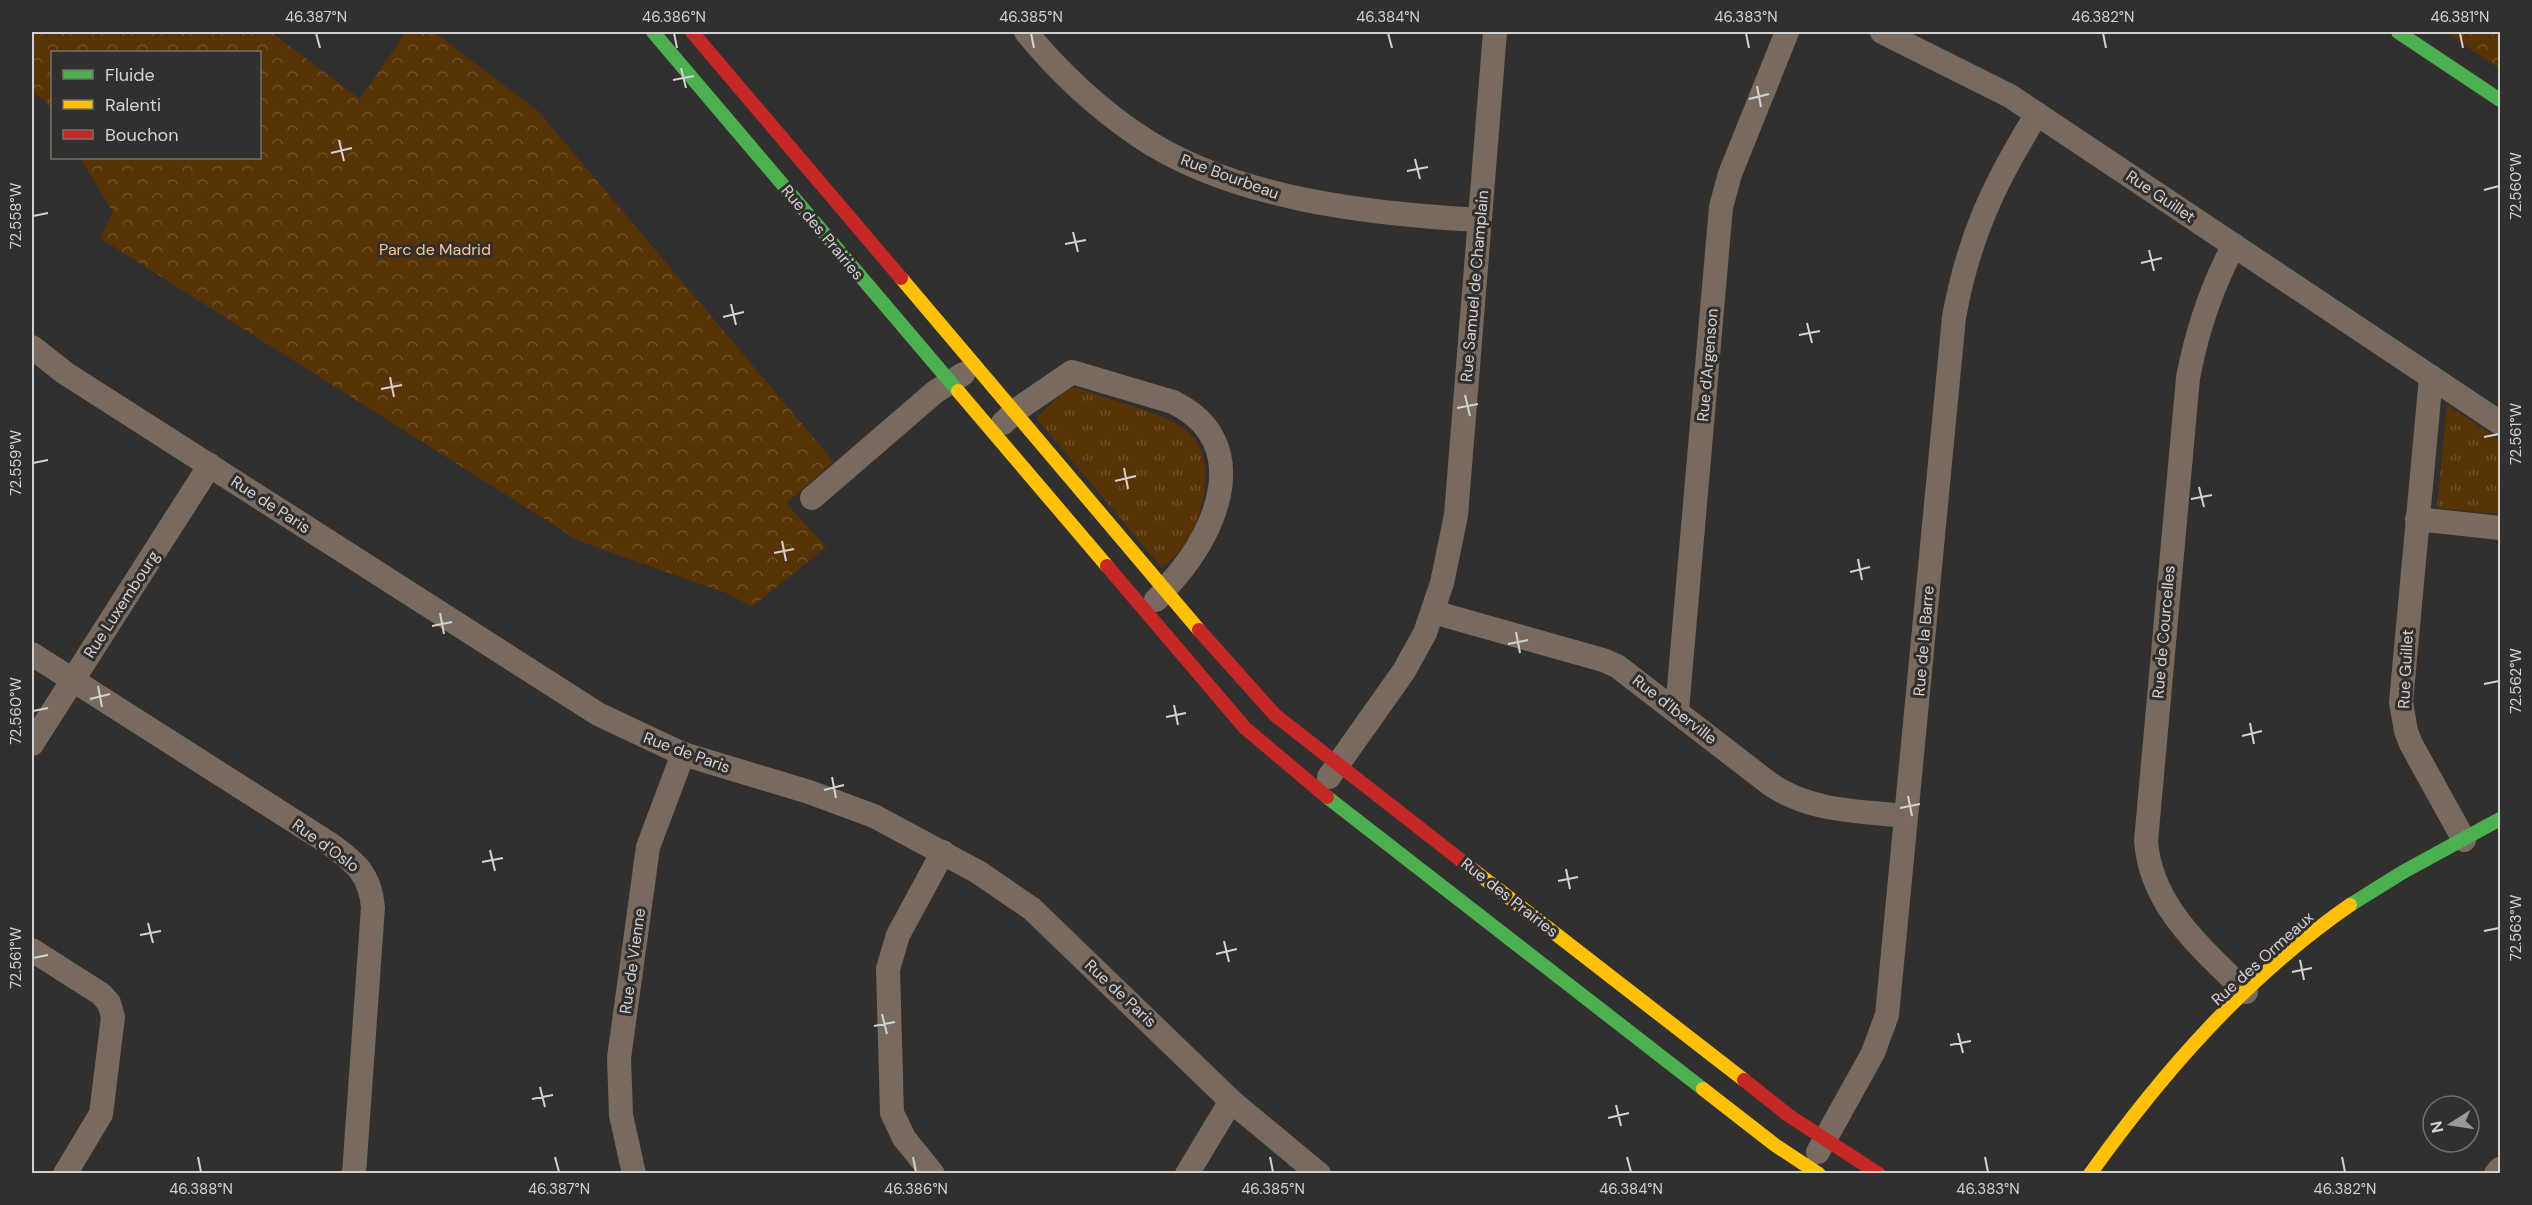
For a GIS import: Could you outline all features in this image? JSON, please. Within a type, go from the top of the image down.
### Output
[{"type":"street","name":"Rue des Prairies","points":[[653,32],[1245,728],[1319,791],[1775,1144],[1813,1170]]},
{"type":"street","name":"Rue des Prairies","points":[[692,32],[1258,698],[1788,1115],[1879,1173]]},
{"type":"street","name":"Rue Bourbeau","points":[[1026,32],[1065,74],[1114,118],[1140,137],[1200,167],[1266,190],[1329,206],[1360,211],[1479,220]]},
{"type":"street","name":"Rue Samuel de Champlain","points":[[1319,791],[1412,658],[1434,612],[1448,560],[1455,515],[1495,32]]},
{"type":"street","name":"Rue d'Argenson","points":[[1677,710],[1721,207],[1730,174],[1787,32]]},
{"type":"street","name":"Rue Guillet","points":[[1882,32],[2010,96],[2500,423]]},
{"type":"street","points":[[2398,32],[2500,100]]},
{"type":"street","name":"Rue de la Barre","points":[[1813,1170],[1828,1131],[1873,1053],[1884,1026],[1889,1003],[1957,300],[1964,267],[1979,220],[1998,178],[2037,114]]},
{"type":"street","name":"Rue de Courcelles","points":[[2234,245],[2210,294],[2193,348],[2188,378],[2145,842],[2153,881],[2172,914],[2246,992]]},
{"type":"street","name":"Rue de Paris","points":[[32,347],[58,368],[566,695],[624,728],[683,754],[852,808],[943,852],[1032,909],[1231,1101],[1319,1173]]},
{"type":"street","points":[[812,498],[935,392],[975,365]]},
{"type":"street","points":[[993,432],[1018,409],[1072,372],[1173,402],[1187,409],[1205,426],[1220,459],[1221,484],[1218,498],[1205,536],[1167,590],[1144,609]]},
{"type":"street","name":"Rue Guillet","points":[[2431,377],[2401,688],[2403,717],[2411,744],[2464,840]]},
{"type":"street","name":"Rue Luxembourg","points":[[32,744],[210,465]]},
{"type":"street","points":[[2417,519],[2500,528]]},
{"type":"street","name":"Rue d'Iberville","points":[[1434,612],[1604,660],[1631,675],[1770,784],[1796,799],[1826,807],[1906,816]]},
{"type":"street","name":"Rue d'Oslo","points":[[32,654],[330,844],[363,870],[369,881],[372,907],[354,1173]]},
{"type":"street","name":"Rue de Vienne","points":[[634,1173],[621,1115],[618,1077],[621,1049],[648,847],[683,754]]},
{"type":"street","name":"Rue des Ormeaux","points":[[2090,1173],[2166,1075],[2246,992],[2298,944],[2349,905],[2500,819]]},
{"type":"street","points":[[933,1173],[904,1138],[892,1113],[888,969],[898,935],[943,852]]},
{"type":"street","points":[[32,950],[106,998],[113,1017],[101,1114],[65,1173]]},
{"type":"street","points":[[1187,1173],[1231,1101]]},
{"type":"street","points":[[2496,1173],[2500,1169]]},
{"type":"green space","name":"Parc de Madrid","points":[[32,32],[271,32],[360,99],[406,32],[434,32],[539,112],[834,462],[786,503],[826,547],[752,607],[729,594],[579,541],[100,238],[113,212],[81,159],[261,159],[261,51],[51,51],[51,110],[47,103],[32,90]]},
{"type":"green space","points":[[2445,32],[2500,32],[2500,69]]},
{"type":"green space","points":[[1075,387],[1159,415],[1185,430],[1201,449],[1205,479],[1198,519],[1184,546],[1162,568],[1036,418],[1065,391]]},
{"type":"green space","points":[[2447,405],[2500,440],[2500,514],[2437,508]]},
{"type":"traffic: fast","points":[[653,32],[958,391]]},
{"type":"traffic: fast","points":[[2398,32],[2500,100]]},
{"type":"traffic: fast","points":[[1327,797],[1703,1089]]},
{"type":"traffic: fast","points":[[2350,905],[2403,872],[2500,819]]},
{"type":"traffic: slow","points":[[901,278],[1199,630]]},
{"type":"traffic: slow","points":[[958,391],[1107,566]]},
{"type":"traffic: slow","points":[[1472,869],[1744,1080]]},
{"type":"traffic: slow","points":[[2090,1174],[2147,1099],[2208,1028],[2276,963],[2350,905]]},
{"type":"traffic: slow","points":[[1703,1089],[1775,1145],[1819,1174]]},
{"type":"traffic: jam","points":[[692,32],[901,278]]},
{"type":"traffic: jam","points":[[1107,566],[1245,728],[1327,797]]},
{"type":"traffic: jam","points":[[1199,630],[1275,715],[1472,869]]},
{"type":"traffic: jam","points":[[1744,1080],[1788,1115],[1879,1174]]}]
